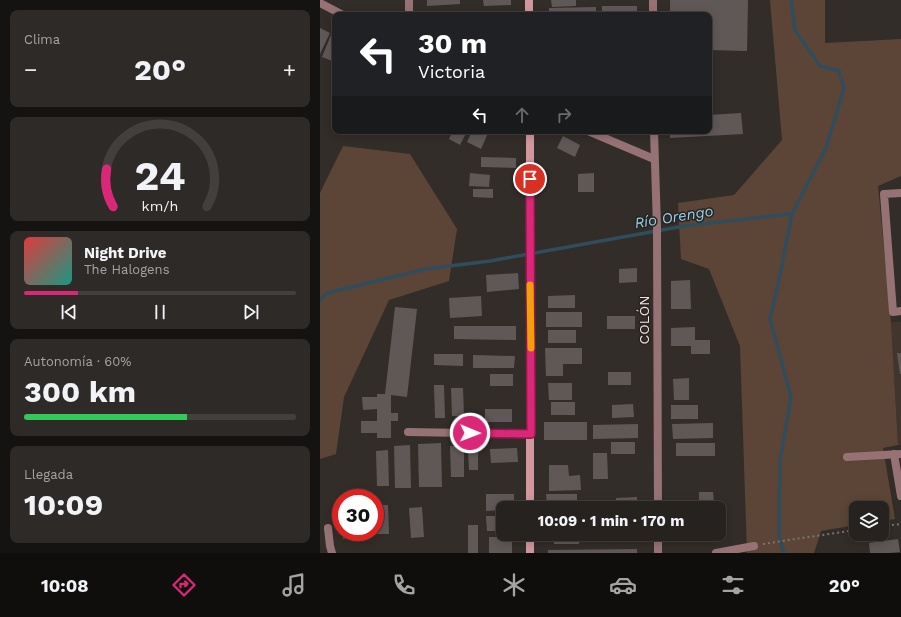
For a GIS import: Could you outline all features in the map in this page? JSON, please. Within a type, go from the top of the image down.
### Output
[{"type":"street","points":[[409,0],[409,12]]},
{"type":"street","points":[[529,0],[529,12]]},
{"type":"street","points":[[653,0],[653,12]]},
{"type":"street","points":[[320,3],[337,12]]},
{"type":"street","points":[[530,134],[530,501]]},
{"type":"street","points":[[595,134],[654,159]]},
{"type":"street","name":"COLÓN","points":[[654,134],[657,227],[658,501]]},
{"type":"street","points":[[901,193],[884,194],[893,312],[901,311]]},
{"type":"street","points":[[408,432],[531,434]]},
{"type":"street","points":[[847,457],[898,454],[901,496]]},
{"type":"street","points":[[328,528],[332,553]]},
{"type":"street","points":[[530,541],[530,553]]},
{"type":"street","points":[[658,541],[658,553]]},
{"type":"street","points":[[716,553],[754,546]]},
{"type":"path","points":[[889,525],[901,524]]},
{"type":"path","points":[[754,546],[849,531]]},
{"type":"shaded area","points":[[770,0],[825,0],[825,43],[901,39],[901,176],[878,186],[891,322],[898,445],[883,448],[895,519],[889,520],[889,501],[849,501],[849,526],[821,531],[814,553],[747,553],[740,346],[709,269],[681,259],[678,203],[734,195],[782,140]]},
{"type":"shaded area","points":[[343,146],[410,154],[457,229],[449,281],[389,300],[344,397],[336,454],[320,459],[320,193]]},
{"type":"shaded area","points":[[891,322],[901,322],[901,445],[898,445]]},
{"type":"building","points":[[427,0],[460,0],[460,4],[427,6]]},
{"type":"building","points":[[483,0],[511,0],[511,5],[484,6]]},
{"type":"building","points":[[551,0],[576,0],[576,6],[552,7]]},
{"type":"building","points":[[670,0],[748,0],[747,51],[712,50],[712,12],[670,12]]},
{"type":"building","points":[[602,6],[637,6],[637,12],[602,12]]},
{"type":"building","points":[[596,7],[596,12],[549,12],[549,8]]},
{"type":"building","points":[[320,28],[330,33],[320,54]]},
{"type":"building","points":[[331,35],[332,61],[322,57]]},
{"type":"building","points":[[741,113],[743,134],[670,138],[670,134],[712,134],[712,115]]},
{"type":"building","points":[[452,134],[466,134],[460,145],[449,139]]},
{"type":"building","points":[[471,134],[488,134],[481,149],[467,142]]},
{"type":"building","points":[[563,136],[580,145],[575,157],[557,148]]},
{"type":"building","points":[[481,157],[516,158],[516,168],[481,167]]},
{"type":"building","points":[[470,173],[490,175],[489,187],[469,186]]},
{"type":"building","points":[[594,173],[594,192],[578,192],[578,174]]},
{"type":"building","points":[[473,189],[493,189],[493,198],[473,197]]},
{"type":"building","points":[[637,268],[637,282],[619,283],[619,269]]},
{"type":"building","points":[[518,273],[519,289],[487,292],[486,275]]},
{"type":"building","points":[[690,280],[691,309],[671,309],[671,281]]},
{"type":"building","points":[[575,295],[575,308],[548,308],[548,296]]},
{"type":"building","points":[[481,296],[482,316],[450,318],[449,298]]},
{"type":"building","points":[[395,307],[417,309],[407,397],[391,395],[391,413],[398,413],[398,421],[391,421],[391,438],[377,438],[377,433],[361,433],[361,421],[377,421],[377,409],[363,410],[362,397],[377,397],[377,394],[385,394]]},
{"type":"building","points":[[546,312],[582,312],[582,327],[546,327]]},
{"type":"building","points":[[607,316],[635,316],[635,329],[607,329]]},
{"type":"building","points":[[454,326],[516,326],[516,340],[454,339]]},
{"type":"building","points":[[695,327],[695,340],[710,340],[710,354],[691,354],[691,346],[671,346],[671,328]]},
{"type":"building","points":[[548,330],[576,330],[576,343],[548,343]]},
{"type":"building","points":[[545,348],[582,348],[582,364],[563,364],[563,376],[546,376]]},
{"type":"building","points":[[897,353],[901,353],[901,374],[900,374]]},
{"type":"building","points":[[434,354],[463,354],[463,366],[434,365]]},
{"type":"building","points":[[473,355],[515,356],[514,368],[473,368]]},
{"type":"building","points":[[608,372],[631,372],[631,385],[608,385]]},
{"type":"building","points":[[490,374],[513,374],[513,386],[490,386]]},
{"type":"building","points":[[689,378],[689,400],[674,400],[673,379]]},
{"type":"building","points":[[548,383],[572,383],[572,400],[549,400]]},
{"type":"building","points":[[434,385],[444,385],[445,418],[435,418]]},
{"type":"building","points":[[451,388],[463,388],[464,416],[452,416]]},
{"type":"building","points":[[551,402],[575,402],[575,415],[551,415]]},
{"type":"building","points":[[633,404],[634,417],[612,418],[612,405]]},
{"type":"building","points":[[671,405],[698,405],[698,419],[671,419]]},
{"type":"building","points":[[485,409],[512,409],[512,422],[485,422]]},
{"type":"building","points":[[544,422],[587,422],[587,440],[544,440]]},
{"type":"building","points":[[713,423],[713,438],[673,439],[672,424]]},
{"type":"building","points":[[638,424],[638,438],[593,439],[593,425]]},
{"type":"building","points":[[611,442],[635,442],[635,454],[611,454]]},
{"type":"building","points":[[441,443],[442,487],[419,487],[418,444]]},
{"type":"building","points":[[676,443],[715,443],[715,456],[676,456]]},
{"type":"building","points":[[410,445],[411,488],[395,488],[394,446]]},
{"type":"building","points":[[450,446],[464,446],[464,477],[451,477]]},
{"type":"building","points":[[517,448],[518,462],[491,463],[490,449]]},
{"type":"building","points":[[388,450],[389,486],[377,486],[376,451]]},
{"type":"building","points":[[468,450],[478,450],[478,470],[469,470]]},
{"type":"building","points":[[593,453],[607,453],[608,479],[593,479]]},
{"type":"building","points":[[549,465],[568,465],[569,476],[580,475],[581,490],[549,491]]},
{"type":"building","points":[[699,492],[713,492],[714,501],[699,501]]},
{"type":"building","points":[[486,494],[514,494],[514,501],[496,501],[496,510],[486,511]]},
{"type":"building","points":[[546,494],[577,494],[577,501],[546,501]]},
{"type":"building","points":[[637,497],[637,501],[616,501],[616,498]]},
{"type":"building","points":[[384,505],[388,505],[389,534],[384,534]]},
{"type":"building","points":[[422,507],[424,537],[411,538],[409,508]]},
{"type":"building","points":[[486,516],[496,516],[496,531],[487,531]]},
{"type":"building","points":[[468,525],[478,525],[478,553],[468,553]]},
{"type":"building","points":[[489,537],[496,537],[496,541],[512,541],[512,553],[489,553]]},
{"type":"building","points":[[898,539],[900,552],[870,553],[869,543]]},
{"type":"building","points":[[554,541],[579,541],[579,544],[554,544]]},
{"type":"building","points":[[637,549],[637,553],[548,553],[548,550]]},
{"type":"waterway","points":[[784,553],[779,536],[780,461],[791,397],[770,319],[792,214],[826,148],[844,88],[839,71],[820,66],[795,30],[791,0]]},
{"type":"waterway","name":"Río Orengo","points":[[320,300],[327,293],[426,269],[490,261],[684,226],[792,214]]},
{"type":"slow traffic","points":[[530,285],[531,348]]},
{"type":"route","points":[[470,433],[531,434],[530,179]]}]
